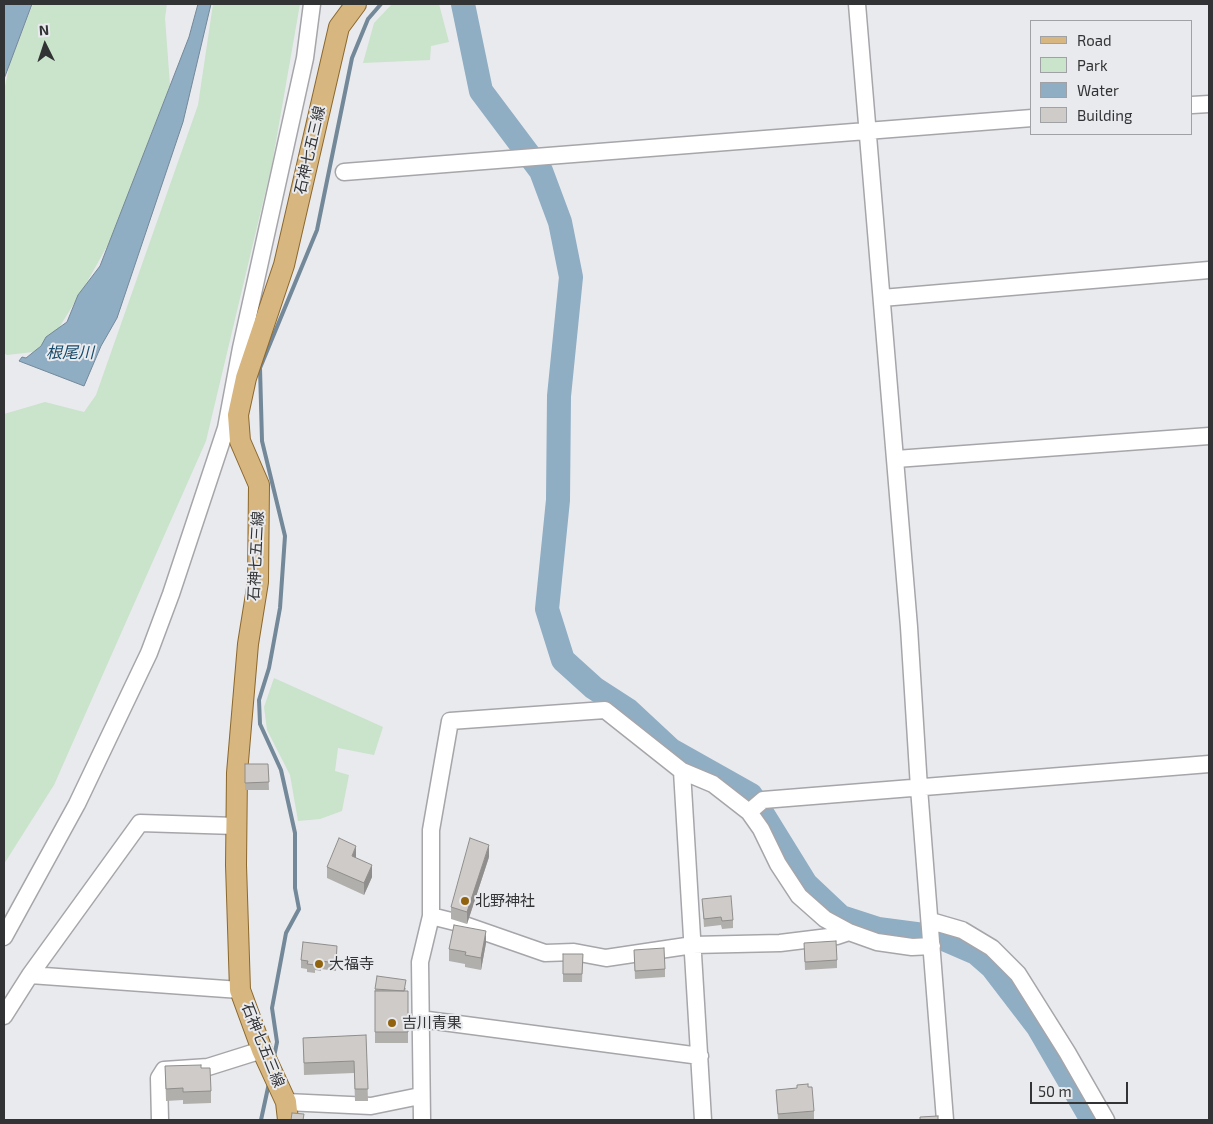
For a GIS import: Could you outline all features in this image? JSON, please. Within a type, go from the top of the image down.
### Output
[{"type":"main road","name":"石神七五三線","points":[[287,1111],[240,990],[236,826],[237,773],[248,644],[258,582],[259,485],[240,441],[238,415],[246,378],[284,265],[339,27],[356,4]]},
{"type":"street","points":[[4,937],[76,804],[148,653],[190,539],[226,428],[241,348],[303,67],[312,4]]},
{"type":"street","points":[[857,4],[896,459],[945,1120]]},
{"type":"street","points":[[1193,106],[1209,104]]},
{"type":"street","points":[[344,172],[1030,118]]},
{"type":"street","points":[[882,298],[1209,270]]},
{"type":"street","points":[[896,459],[1209,436]]},
{"type":"street","points":[[422,1120],[420,1096],[420,962],[432,916],[430,830],[450,721],[605,710],[682,771],[713,784],[755,807],[919,788],[1209,764]]},
{"type":"street","points":[[682,771],[703,1120]]},
{"type":"street","points":[[755,807],[761,830],[778,864],[799,896],[825,919],[848,932],[877,942],[912,947],[932,946]]},
{"type":"street","points":[[4,1016],[30,975],[140,823],[236,826]]},
{"type":"street","points":[[432,916],[459,923],[545,953],[574,952],[606,958],[693,945],[780,943],[848,932]]},
{"type":"street","points":[[931,921],[962,930],[992,948],[1018,974],[1067,1052],[1106,1120]]},
{"type":"street","points":[[30,975],[240,990]]},
{"type":"street","points":[[420,1019],[700,1056]]},
{"type":"street","points":[[160,1120],[158,1078],[164,1070],[208,1067],[262,1050]]},
{"type":"street","points":[[287,1111],[371,1106],[420,1096]]},
{"type":"green space","points":[[33,4],[167,4],[165,18],[170,85],[111,239],[86,284],[57,331],[33,352],[7,355],[4,353],[4,91],[10,62]]},
{"type":"green space","points":[[213,4],[300,4],[272,164],[206,441],[54,785],[4,864],[4,414],[45,402],[84,412],[96,395],[198,105]]},
{"type":"green space","points":[[392,4],[439,4],[449,42],[431,46],[430,60],[363,63],[374,23]]},
{"type":"green space","points":[[274,678],[383,727],[374,755],[338,748],[335,771],[349,775],[342,811],[320,819],[298,821],[290,775],[267,730],[264,707]]},
{"type":"water","points":[[4,4],[32,4],[4,79]]},
{"type":"water","name":"根尾川","points":[[198,4],[211,4],[183,122],[117,318],[101,346],[84,386],[19,361],[22,357],[26,358],[41,346],[46,337],[67,322],[78,295],[100,266],[189,37]]},
{"type":"building","points":[[245,764],[268,764],[269,782],[245,783]]},
{"type":"building","points":[[339,838],[356,846],[352,856],[372,865],[364,883],[327,867]]},
{"type":"building","name":"北野神社","points":[[470,838],[489,845],[467,912],[451,907]]},
{"type":"building","points":[[731,896],[733,920],[722,921],[721,917],[704,919],[702,899]]},
{"type":"building","points":[[454,925],[486,931],[481,958],[465,955],[466,952],[449,949]]},
{"type":"building","points":[[836,941],[837,960],[805,962],[804,943]]},
{"type":"building","points":[[303,942],[337,946],[336,963],[321,961],[321,963],[315,962],[315,965],[307,964],[308,961],[301,960]]},
{"type":"building","points":[[664,948],[665,969],[635,971],[634,950]]},
{"type":"building","points":[[563,954],[583,954],[582,974],[563,974]]},
{"type":"building","points":[[377,976],[406,980],[404,991],[375,989]]},
{"type":"building","name":"吉川青果","points":[[375,991],[408,991],[408,1032],[375,1032]]},
{"type":"building","points":[[366,1035],[368,1089],[355,1089],[354,1061],[304,1063],[303,1038]]},
{"type":"building","points":[[201,1065],[201,1068],[210,1068],[211,1091],[183,1092],[183,1088],[166,1089],[165,1066]]},
{"type":"building","points":[[808,1084],[808,1087],[812,1087],[814,1111],[778,1114],[776,1090],[797,1088],[797,1085]]},
{"type":"building","points":[[292,1113],[304,1114],[303,1120],[291,1120]]},
{"type":"building","points":[[938,1116],[938,1120],[920,1120],[920,1117]]},
{"type":"waterway","points":[[274,1057],[277,1042],[272,1008],[286,933],[299,909],[295,888],[295,833],[281,770],[260,724],[259,700],[269,668],[280,608],[285,536],[262,441],[260,368],[317,230],[352,58],[368,19],[381,4]]},
{"type":"waterway","points":[[463,4],[481,91],[541,171],[560,222],[571,277],[559,396],[558,500],[547,609],[563,660],[594,688],[628,710],[671,750],[751,795],[806,884],[841,917],[878,929],[939,937],[976,953],[992,967],[1038,1027],[1092,1120]]},
{"type":"waterway","points":[[261,1120],[269,1083]]},
{"type":"place","name":"北野神社","points":[[465,901]]},
{"type":"place","name":"大福寺","points":[[319,964]]},
{"type":"place","name":"吉川青果","points":[[392,1023]]}]
